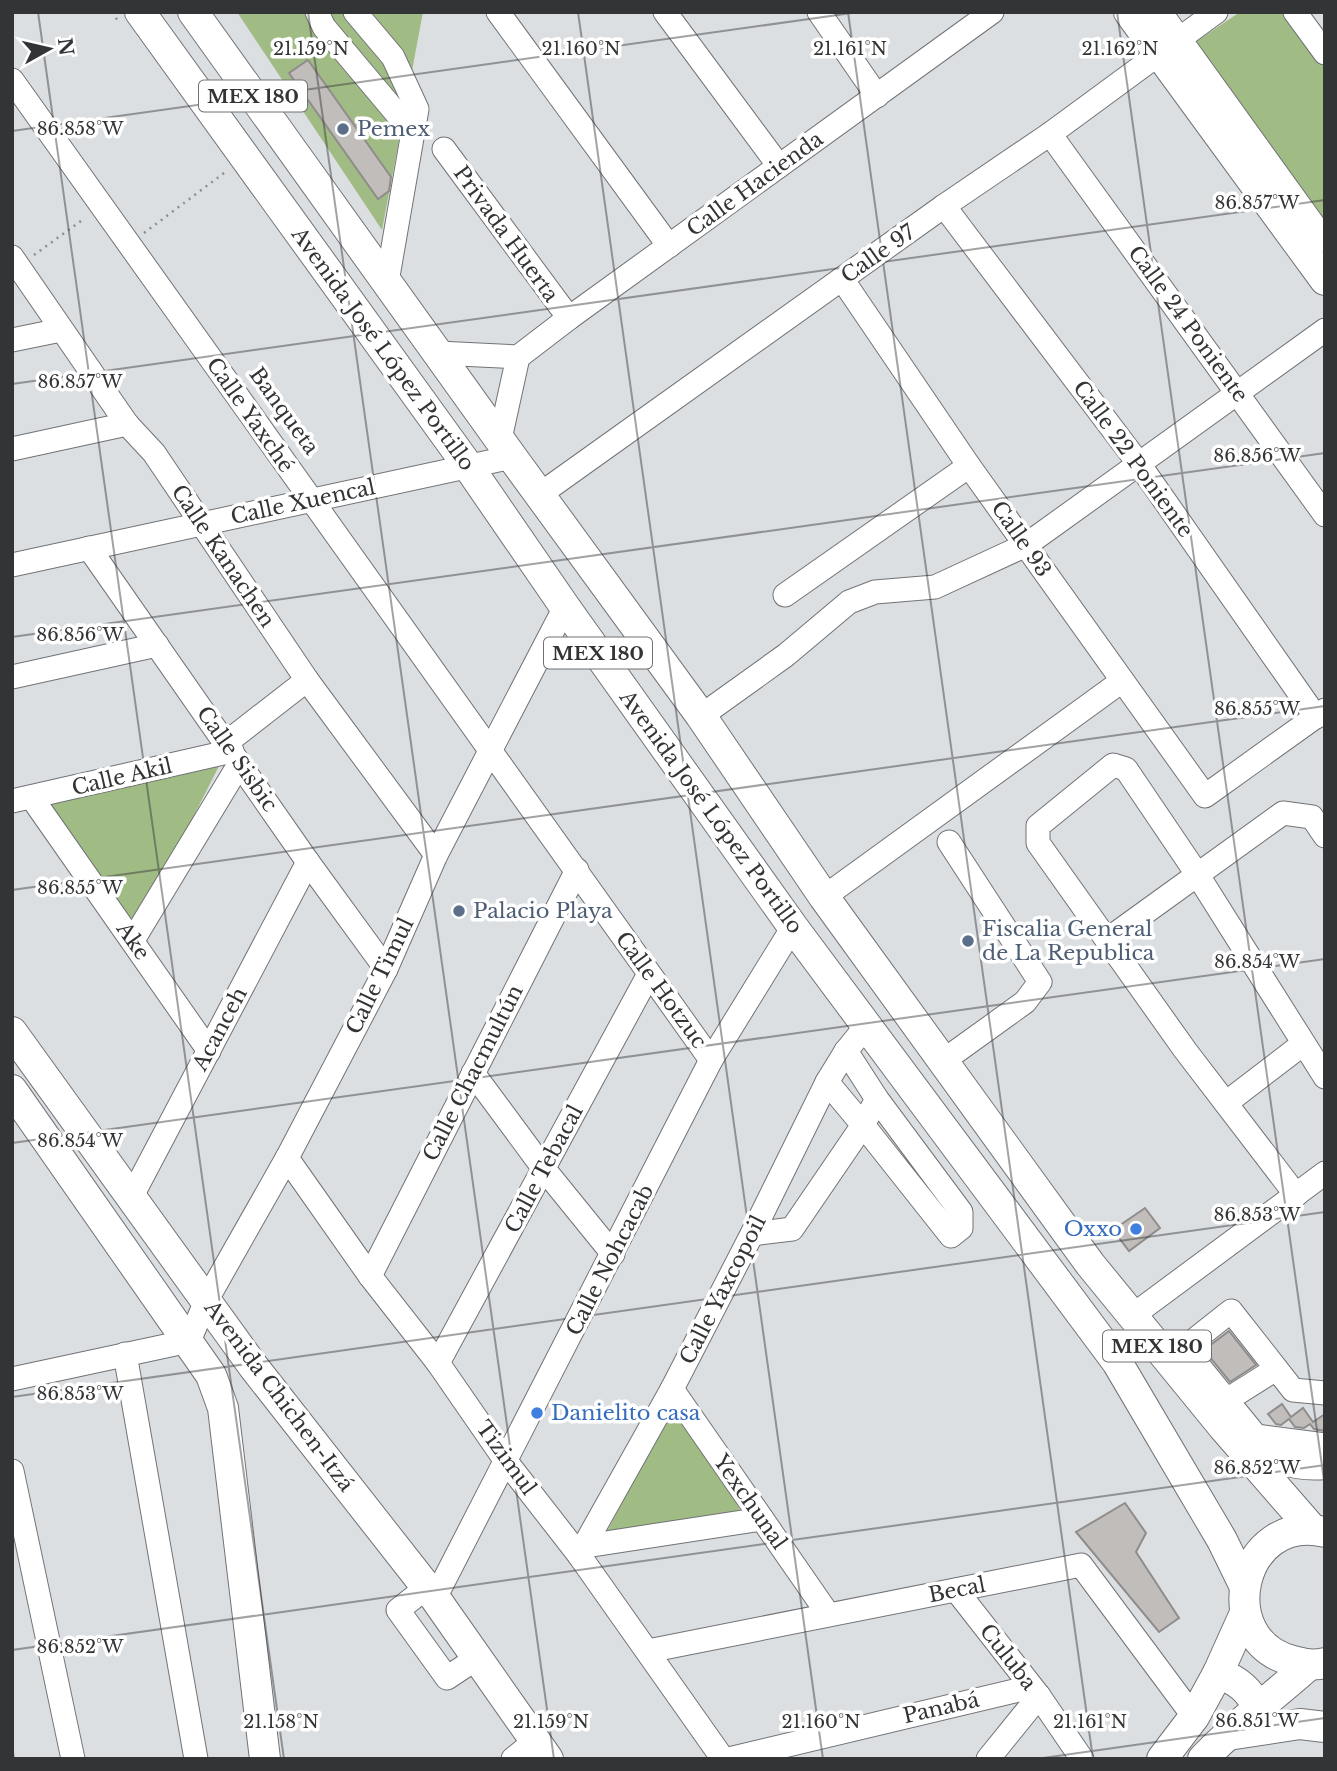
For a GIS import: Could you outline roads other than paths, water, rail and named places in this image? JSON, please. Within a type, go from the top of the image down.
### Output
[{"type":"main road","name":"Avenida José López Portillo","points":[[193,12],[701,716],[824,897],[1090,1264],[1132,1316],[1177,1354],[1220,1413],[1321,1526]]},
{"type":"main road","points":[[1129,12],[1168,47],[1325,245]]},
{"type":"main road","points":[[1156,12],[1168,47],[1325,280]]},
{"type":"main road","name":"Avenida José López Portillo","points":[[130,18],[468,466],[793,927],[1117,1362],[1222,1540],[1258,1640],[1280,1658],[1320,1665]]},
{"type":"main road","name":"Avenida Chichen-Itzá","points":[[12,1032],[233,1338],[431,1592],[477,1658],[532,1753]]},
{"type":"main road","name":"Avenida Chichen-Itzá","points":[[12,1090],[209,1371],[223,1408],[265,1759]]},
{"type":"main road","points":[[209,1371],[223,1344],[233,1338]]},
{"type":"main road","points":[[1220,1413],[1273,1458],[1291,1463],[1325,1464]]},
{"type":"main road","points":[[1162,1759],[1194,1717],[1218,1673],[1244,1599],[1250,1565],[1263,1549],[1286,1533],[1321,1526]]},
{"type":"main road","points":[[1203,1759],[1224,1736],[1320,1665]]},
{"type":"main road","points":[[1218,1673],[1237,1681],[1251,1693],[1259,1709]]},
{"type":"main road","points":[[1224,1736],[1300,1724],[1325,1727]]},
{"type":"street","points":[[317,12],[324,27],[413,133]]},
{"type":"street","points":[[498,12],[669,246]]},
{"type":"street","points":[[665,12],[779,166]]},
{"type":"street","points":[[819,12],[877,96]]},
{"type":"street","name":"Calle 97","points":[[539,495],[944,206],[1050,134],[1216,12]]},
{"type":"street","points":[[1295,12],[1325,53]]},
{"type":"street","name":"Calle Hacienda","points":[[518,358],[985,14]]},
{"type":"street","points":[[345,49],[359,17],[393,57],[417,109],[387,282]]},
{"type":"street","name":"Calle Yaxché","points":[[12,80],[490,749]]},
{"type":"street","name":"Calle 24 Poniente","points":[[1050,134],[1325,515]]},
{"type":"street","name":"Privada Huerta","points":[[444,149],[569,318]]},
{"type":"street","name":"Calle 22 Poniente","points":[[944,206],[1139,464],[1320,713]]},
{"type":"street","name":"Calle Kanachen","points":[[16,261],[127,424],[154,453],[307,680],[436,855]]},
{"type":"street","name":"Calle 93","points":[[842,279],[970,466],[1205,796],[1320,713]]},
{"type":"street","points":[[12,340],[61,330]]},
{"type":"street","points":[[701,716],[786,655],[849,602],[875,592],[936,587],[1026,545],[1325,330]]},
{"type":"street","points":[[438,353],[518,358],[506,448]]},
{"type":"street","points":[[12,449],[127,424]]},
{"type":"street","name":"Calle Xuencal","points":[[12,565],[468,466],[506,448]]},
{"type":"street","points":[[785,595],[970,466]]},
{"type":"street","name":"Calle Sisbic","points":[[89,548],[307,862],[386,969]]},
{"type":"street","name":"Calle Timul","points":[[189,1341],[206,1300],[287,1158],[386,969],[436,855],[565,607]]},
{"type":"street","points":[[12,677],[157,645]]},
{"type":"street","points":[[133,940],[233,753],[307,680]]},
{"type":"street","points":[[824,897],[1122,681]]},
{"type":"street","name":"Calle Hotzuc","points":[[490,749],[711,1060]]},
{"type":"street","name":"Calle Akil","points":[[22,799],[233,753]]},
{"type":"street","points":[[1296,1195],[1185,1050],[1038,843],[1038,826],[1113,765],[1126,769],[1197,874],[1325,1077]]},
{"type":"street","name":"Ake","points":[[22,799],[133,940],[209,1051]]},
{"type":"street","points":[[1107,940],[1283,813],[1312,817],[1325,835]]},
{"type":"street","points":[[943,1061],[1025,1002],[1040,982],[949,842]]},
{"type":"street","name":"Acanceh","points":[[132,1196],[307,862]]},
{"type":"street","name":"Calle Chacmultún","points":[[370,1276],[577,870]]},
{"type":"street","name":"Calle Nohcacab","points":[[431,1592],[505,1460],[614,1254],[711,1060],[793,927]]},
{"type":"street","name":"Calle Tebacal","points":[[438,1363],[649,974]]},
{"type":"street","name":"Calle Yaxcopoil","points":[[583,1551],[672,1389],[827,1082],[846,1051],[867,1026]]},
{"type":"street","points":[[1226,1103],[1303,1044]]},
{"type":"street","points":[[827,1082],[951,1236],[961,1228],[961,1212],[877,1099],[846,1051]]},
{"type":"street","points":[[473,1073],[544,1169],[614,1254]]},
{"type":"street","points":[[752,1234],[792,1229],[863,1125],[877,1099]]},
{"type":"street","name":"Tizimul","points":[[287,1158],[370,1276],[438,1363],[505,1460],[583,1551],[723,1759]]},
{"type":"street","points":[[1132,1316],[1325,1173]]},
{"type":"street","points":[[1177,1354],[1231,1311],[1293,1390],[1325,1393]]},
{"type":"street","points":[[12,1379],[189,1341]]},
{"type":"street","points":[[125,1354],[196,1759]]},
{"type":"street","points":[[1220,1413],[1276,1369]]},
{"type":"street","name":"Yexchunal","points":[[672,1389],[828,1614]]},
{"type":"street","points":[[1253,1440],[1325,1445]]},
{"type":"street","points":[[12,1471],[73,1759]]},
{"type":"street","points":[[583,1551],[762,1520]]},
{"type":"street","name":"Becal","points":[[648,1651],[1081,1565],[1194,1717]]},
{"type":"street","name":"Culuba","points":[[956,1590],[1035,1691],[1082,1759]]},
{"type":"street","points":[[431,1592],[398,1610],[447,1678],[477,1658]]},
{"type":"street","points":[[988,1759],[1035,1691]]},
{"type":"street","name":"Panabá","points":[[729,1759],[1035,1691]]},
{"type":"place","name":"Pemex","points":[[343,129]]},
{"type":"place","name":"Palacio Playa","points":[[459,911]]},
{"type":"place","name":"Fiscalia General de La Republica","points":[[968,941]]},
{"type":"place","name":"Oxxo","points":[[1136,1229]]},
{"type":"place","name":"Danielito casa","points":[[537,1413]]}]
